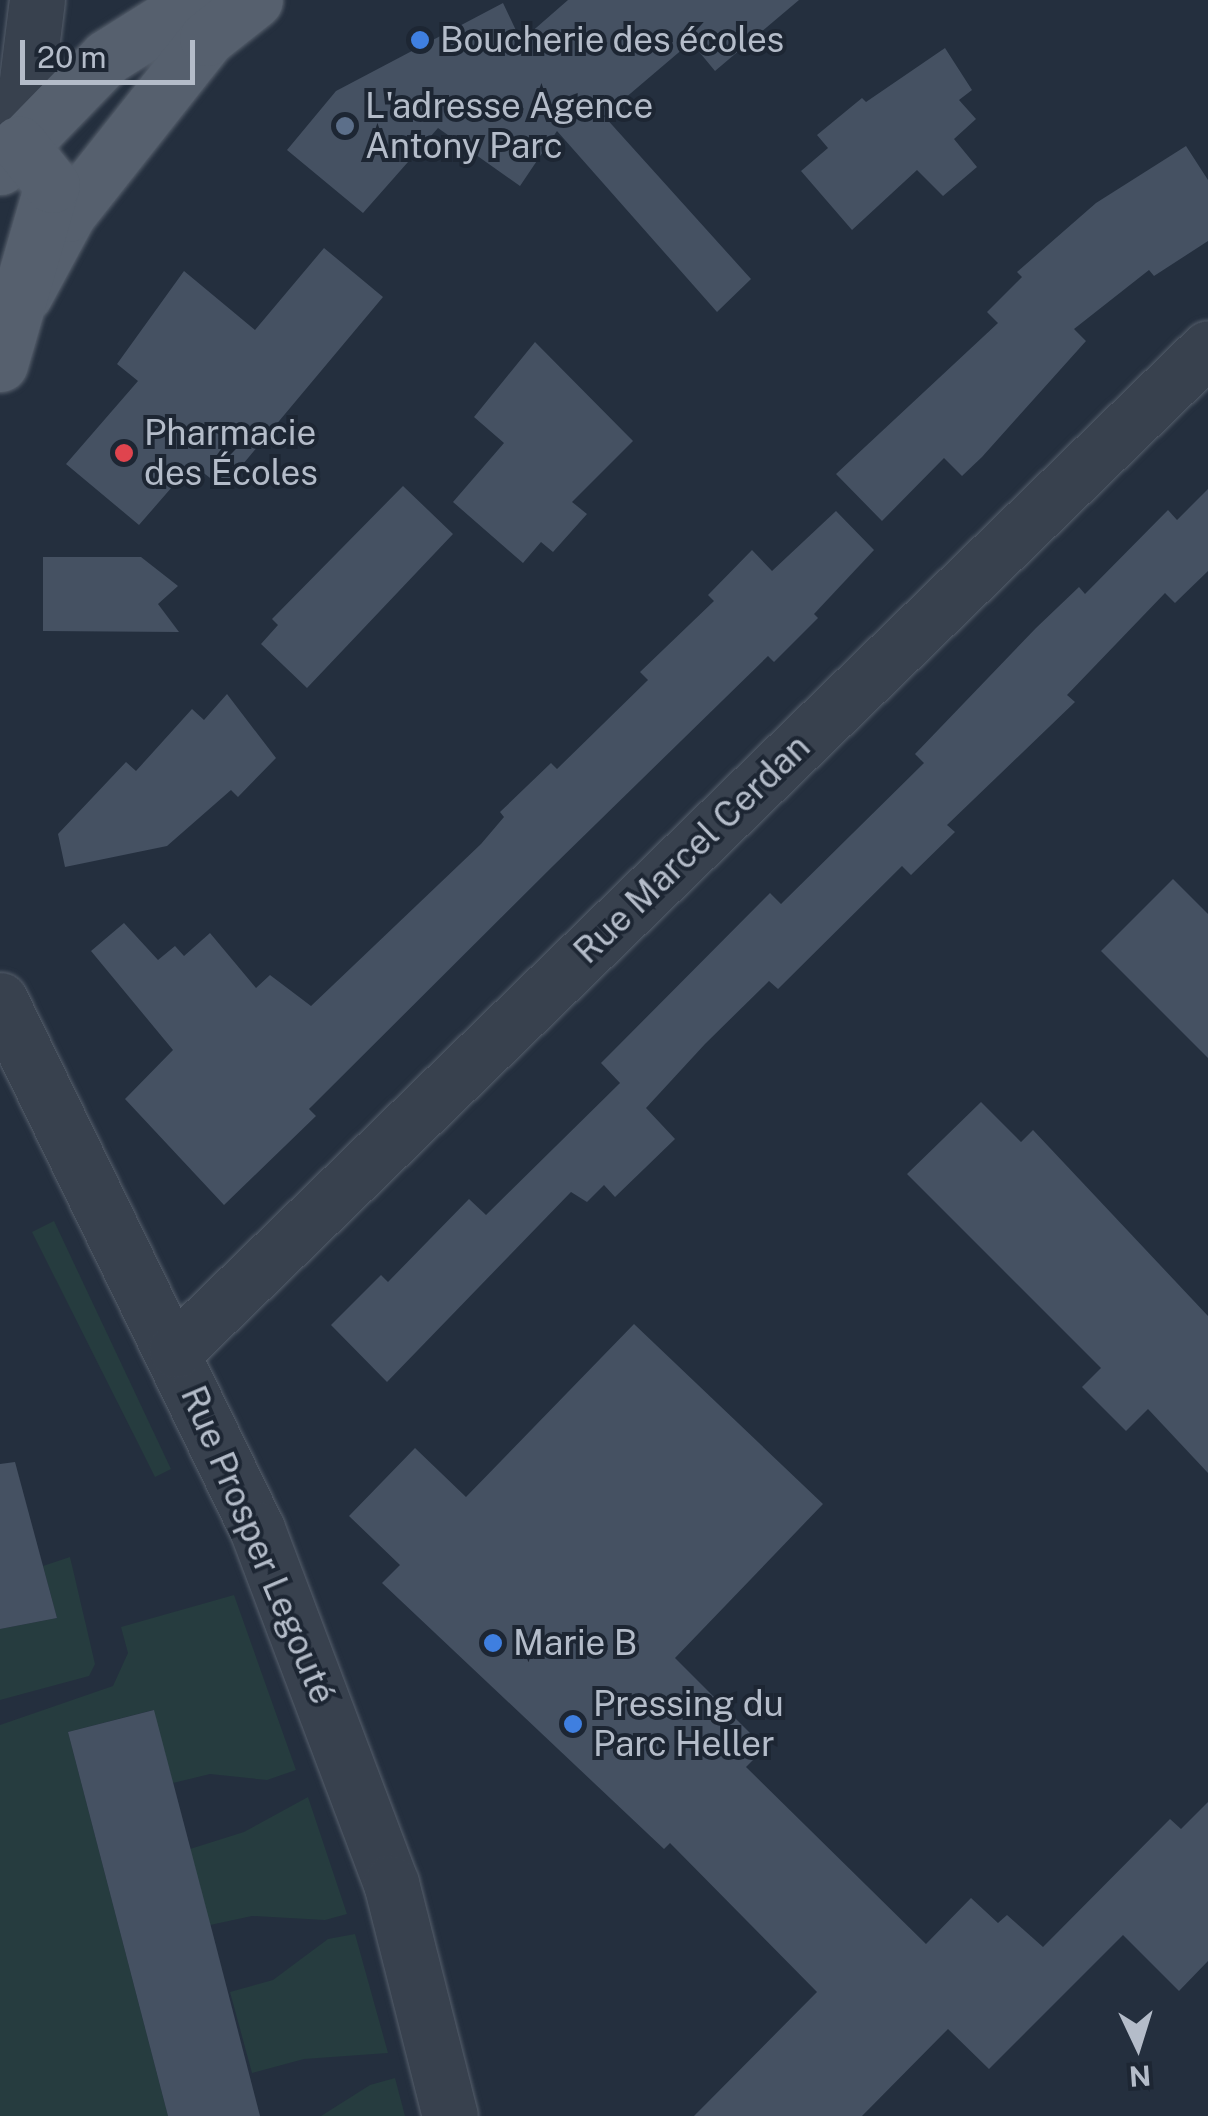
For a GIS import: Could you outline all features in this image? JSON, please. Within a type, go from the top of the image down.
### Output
[{"type":"main road","points":[[0,364],[25,294],[52,185],[6,152],[107,57],[198,0]]},
{"type":"main road","points":[[25,294],[68,214],[207,38],[255,0]]},
{"type":"street","points":[[6,152],[37,0]]},
{"type":"street","name":"Rue Marcel Cerdan","points":[[176,1350],[1208,348]]},
{"type":"street","name":"Rue Prosper Legouté","points":[[0,1000],[176,1350],[263,1545],[391,1883],[450,2116]]},
{"type":"green space","points":[[54,1221],[171,1469],[155,1477],[32,1232]]},
{"type":"green space","points":[[70,1557],[95,1664],[89,1676],[0,1700],[0,1629],[57,1618],[43,1566]]},
{"type":"green space","points":[[234,1595],[296,1770],[267,1780],[210,1774],[173,1783],[153,1710],[68,1732],[168,2116],[0,2116],[0,1725],[113,1686],[128,1653],[121,1627]]},
{"type":"green space","points":[[308,1797],[347,1914],[325,1920],[252,1916],[210,1925],[190,1849],[244,1832]]},
{"type":"green space","points":[[355,1934],[388,2053],[304,2059],[252,2073],[230,1992],[273,1980],[328,1939]]},
{"type":"green space","points":[[395,2078],[405,2116],[321,2116],[370,2085]]},
{"type":"building","points":[[568,0],[799,0],[715,71],[691,42],[604,116],[751,279],[717,312],[557,131],[520,186],[438,128],[363,213],[287,150],[336,91],[503,3],[521,41]]},
{"type":"building","points":[[945,48],[972,90],[959,100],[976,119],[954,139],[977,167],[943,196],[917,170],[852,230],[801,171],[828,148],[817,135],[862,98],[866,102]]},
{"type":"building","points":[[1186,146],[1208,180],[1208,241],[1154,276],[1149,270],[1074,329],[1086,341],[982,457],[962,476],[944,458],[882,521],[836,474],[998,323],[987,312],[1022,277],[1017,272],[1096,203]]},
{"type":"building","points":[[324,248],[383,297],[223,488],[192,464],[139,525],[66,464],[138,381],[117,364],[184,271],[255,330]]},
{"type":"building","points":[[535,342],[633,441],[572,502],[587,514],[553,552],[541,542],[523,563],[453,502],[504,443],[474,417]]},
{"type":"building","points":[[403,486],[453,534],[307,688],[261,644],[278,625],[272,619]]},
{"type":"building","points":[[1208,489],[1208,571],[1175,603],[1165,593],[1067,695],[1075,702],[947,825],[955,832],[911,875],[902,866],[778,989],[769,981],[705,1044],[646,1108],[675,1139],[615,1197],[604,1185],[587,1202],[571,1192],[387,1382],[331,1325],[381,1275],[388,1282],[469,1199],[486,1215],[620,1083],[601,1063],[770,893],[781,904],[924,763],[915,754],[1036,628],[1079,587],[1085,594],[1168,510],[1177,520]]},
{"type":"building","points":[[836,511],[874,550],[814,614],[818,618],[774,662],[768,656],[553,866],[309,1109],[316,1116],[224,1205],[125,1099],[173,1050],[91,951],[124,923],[158,960],[175,946],[184,956],[210,933],[256,988],[270,975],[311,1006],[481,844],[504,817],[500,812],[551,763],[557,769],[648,680],[640,672],[714,601],[708,595],[752,550],[772,571]]},
{"type":"building","points":[[43,557],[141,557],[178,586],[158,604],[179,632],[43,631]]},
{"type":"building","points":[[227,694],[276,758],[238,797],[231,790],[167,846],[65,867],[58,834],[126,762],[136,771],[192,709],[204,720]]},
{"type":"building","points":[[1173,879],[1208,914],[1208,1058],[1101,951]]},
{"type":"building","points":[[981,1102],[1021,1142],[1033,1130],[1208,1316],[1208,1473],[1148,1409],[1126,1431],[1082,1387],[1101,1368],[907,1174]]},
{"type":"building","points":[[634,1324],[823,1504],[675,1658],[765,1748],[746,1767],[926,1944],[971,1898],[998,1923],[1007,1915],[1043,1947],[1170,1819],[1181,1829],[1208,1802],[1208,1961],[1179,1991],[1123,1935],[989,2069],[948,2029],[862,2116],[694,2116],[817,1992],[670,1843],[664,1849],[382,1583],[400,1565],[349,1516],[415,1448],[466,1497]]},
{"type":"building","points":[[15,1462],[57,1618],[0,1629],[0,1464]]},
{"type":"building","points":[[154,1710],[260,2116],[168,2116],[68,1732]]},
{"type":"place","name":"Boucherie des écoles","points":[[420,40]]},
{"type":"place","name":"L'adresse Agence Antony Parc","points":[[345,126]]},
{"type":"place","name":"Pharmacie des Écoles","points":[[124,453]]},
{"type":"place","name":"Marie B","points":[[493,1643]]},
{"type":"place","name":"Pressing du Parc Heller","points":[[573,1724]]}]
